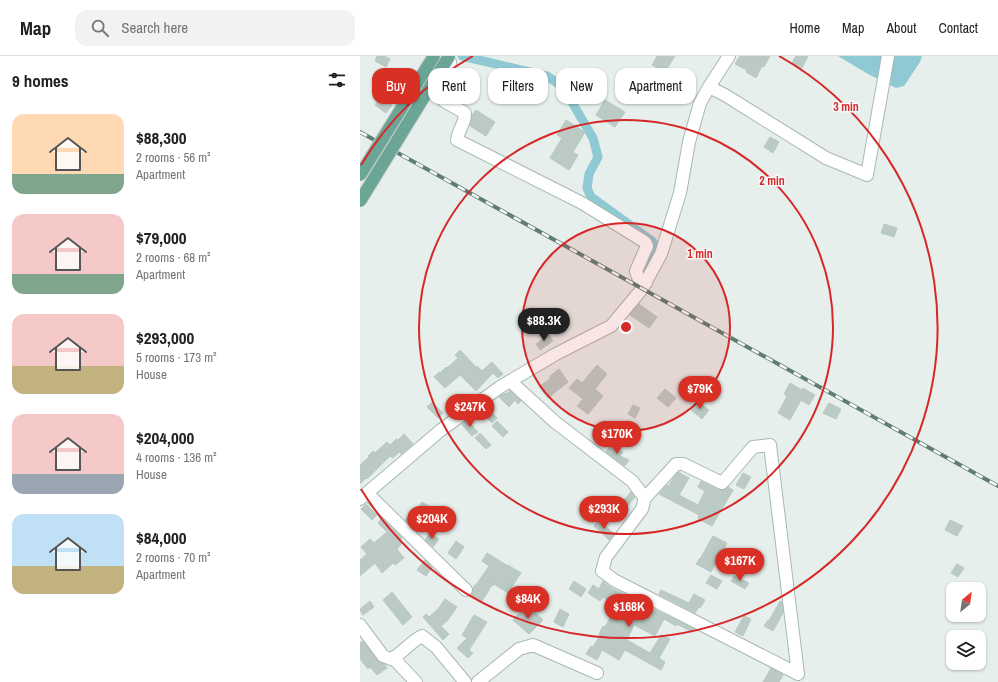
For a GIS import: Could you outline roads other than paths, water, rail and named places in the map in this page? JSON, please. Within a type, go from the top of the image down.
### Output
[{"type":"main road","points":[[360,175],[434,56]]},
{"type":"main road","points":[[360,201],[449,56]]},
{"type":"street","points":[[440,56],[450,62],[444,101],[465,113],[466,117],[457,140],[582,203],[645,242],[647,246],[636,271],[638,278],[646,282]]},
{"type":"street","points":[[466,590],[364,496],[441,430],[500,387],[556,354],[611,326],[642,289],[661,254],[680,193],[689,142],[700,103],[729,56]]},
{"type":"street","points":[[709,87],[725,95],[826,158],[867,175],[888,56]]},
{"type":"street","points":[[510,381],[555,422],[632,481],[645,498]]},
{"type":"street","points":[[770,445],[798,674],[614,580],[602,571],[606,557],[642,510],[645,498],[676,464],[683,464],[722,483],[753,447],[770,445]]},
{"type":"street","points":[[360,625],[383,656],[390,659],[398,655],[416,639],[422,636],[436,647],[465,682]]},
{"type":"street","points":[[478,682],[518,649],[533,645],[597,673]]},
{"type":"street","points":[[393,658],[416,682]]},
{"type":"water","points":[[838,56],[922,56],[920,62],[904,86],[896,88],[868,74]]},
{"type":"waterway","points":[[462,56],[547,76],[563,87],[593,138],[598,157],[589,174],[587,188],[591,197],[652,241],[655,245],[644,273]]},
{"type":"railway","points":[[360,132],[998,486]]}]
